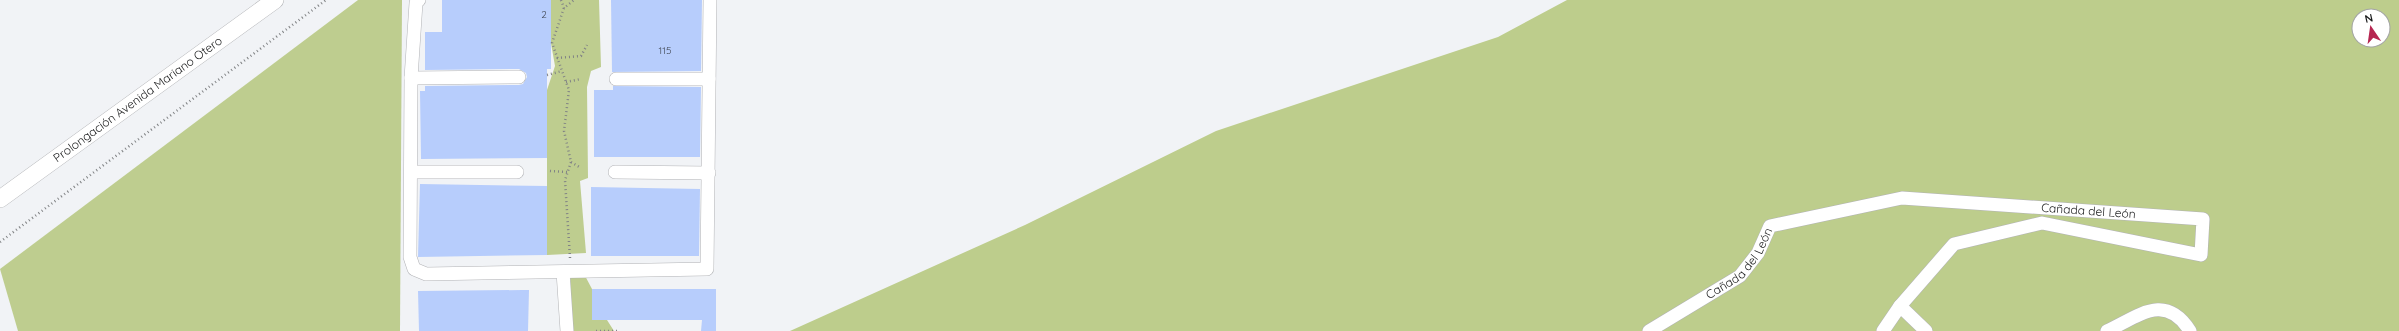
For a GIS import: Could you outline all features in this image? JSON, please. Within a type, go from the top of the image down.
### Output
[{"type":"street","name":"Prolongación Avenida Mariano Otero","points":[[0,199],[275,0]]},
{"type":"street","points":[[419,0],[416,3],[411,78],[410,256],[414,269],[426,274],[708,269],[710,0]]},
{"type":"street","points":[[411,78],[519,77]]},
{"type":"street","points":[[616,79],[709,79]]},
{"type":"street","points":[[411,172],[517,172]]},
{"type":"street","points":[[615,172],[709,173]]},
{"type":"street","name":"Cañada del León","points":[[1649,331],[1740,276],[1758,253],[1770,226],[1902,198],[2204,219],[2202,255],[2042,223],[1954,244],[1900,306],[1883,331]]},
{"type":"street","points":[[567,272],[567,331]]},
{"type":"street","points":[[1900,306],[1926,331]]},
{"type":"street","points":[[2107,331],[2161,308],[2175,313],[2190,331]]},
{"type":"path","points":[[0,242],[326,0]]},
{"type":"path","points":[[560,0],[564,8]]},
{"type":"path","points":[[567,272],[565,180],[572,162],[564,131],[569,90],[552,43],[564,8],[574,0]]},
{"type":"path","points":[[557,58],[581,56],[587,46]]},
{"type":"path","points":[[547,75],[562,71]]},
{"type":"path","points":[[566,82],[581,79]]},
{"type":"path","points":[[572,162],[581,168]]},
{"type":"path","points":[[550,171],[567,172]]},
{"type":"path","points":[[596,331],[617,331]]},
{"type":"green space","points":[[358,0],[402,0],[400,331],[18,331],[0,269]]},
{"type":"green space","points":[[549,0],[599,0],[601,67],[591,71],[587,87],[588,178],[580,181],[586,253],[547,255],[547,90],[555,66],[549,32]]},
{"type":"green space","points":[[1567,0],[2399,0],[2399,331],[790,331],[1025,225],[1216,131],[1498,37]]},
{"type":"green space","points":[[571,272],[583,272],[592,289],[592,320],[607,320],[614,331],[565,331]]},
{"type":"building","points":[[442,0],[551,0],[551,69],[547,69],[547,158],[421,159],[420,91],[425,91],[425,86],[519,85],[523,84],[527,77],[526,73],[519,69],[425,70],[425,32],[442,32]]},
{"type":"building","points":[[611,0],[702,0],[701,71],[612,72]]},
{"type":"building","points":[[613,86],[701,87],[700,157],[594,157],[594,90],[613,90]]},
{"type":"building","points":[[420,184],[547,186],[547,255],[418,257]]},
{"type":"building","points":[[591,187],[700,189],[699,256],[591,256]]},
{"type":"building","points":[[592,289],[716,289],[716,331],[701,331],[702,320],[592,320]]},
{"type":"building","points":[[529,290],[528,331],[419,331],[418,291]]}]
